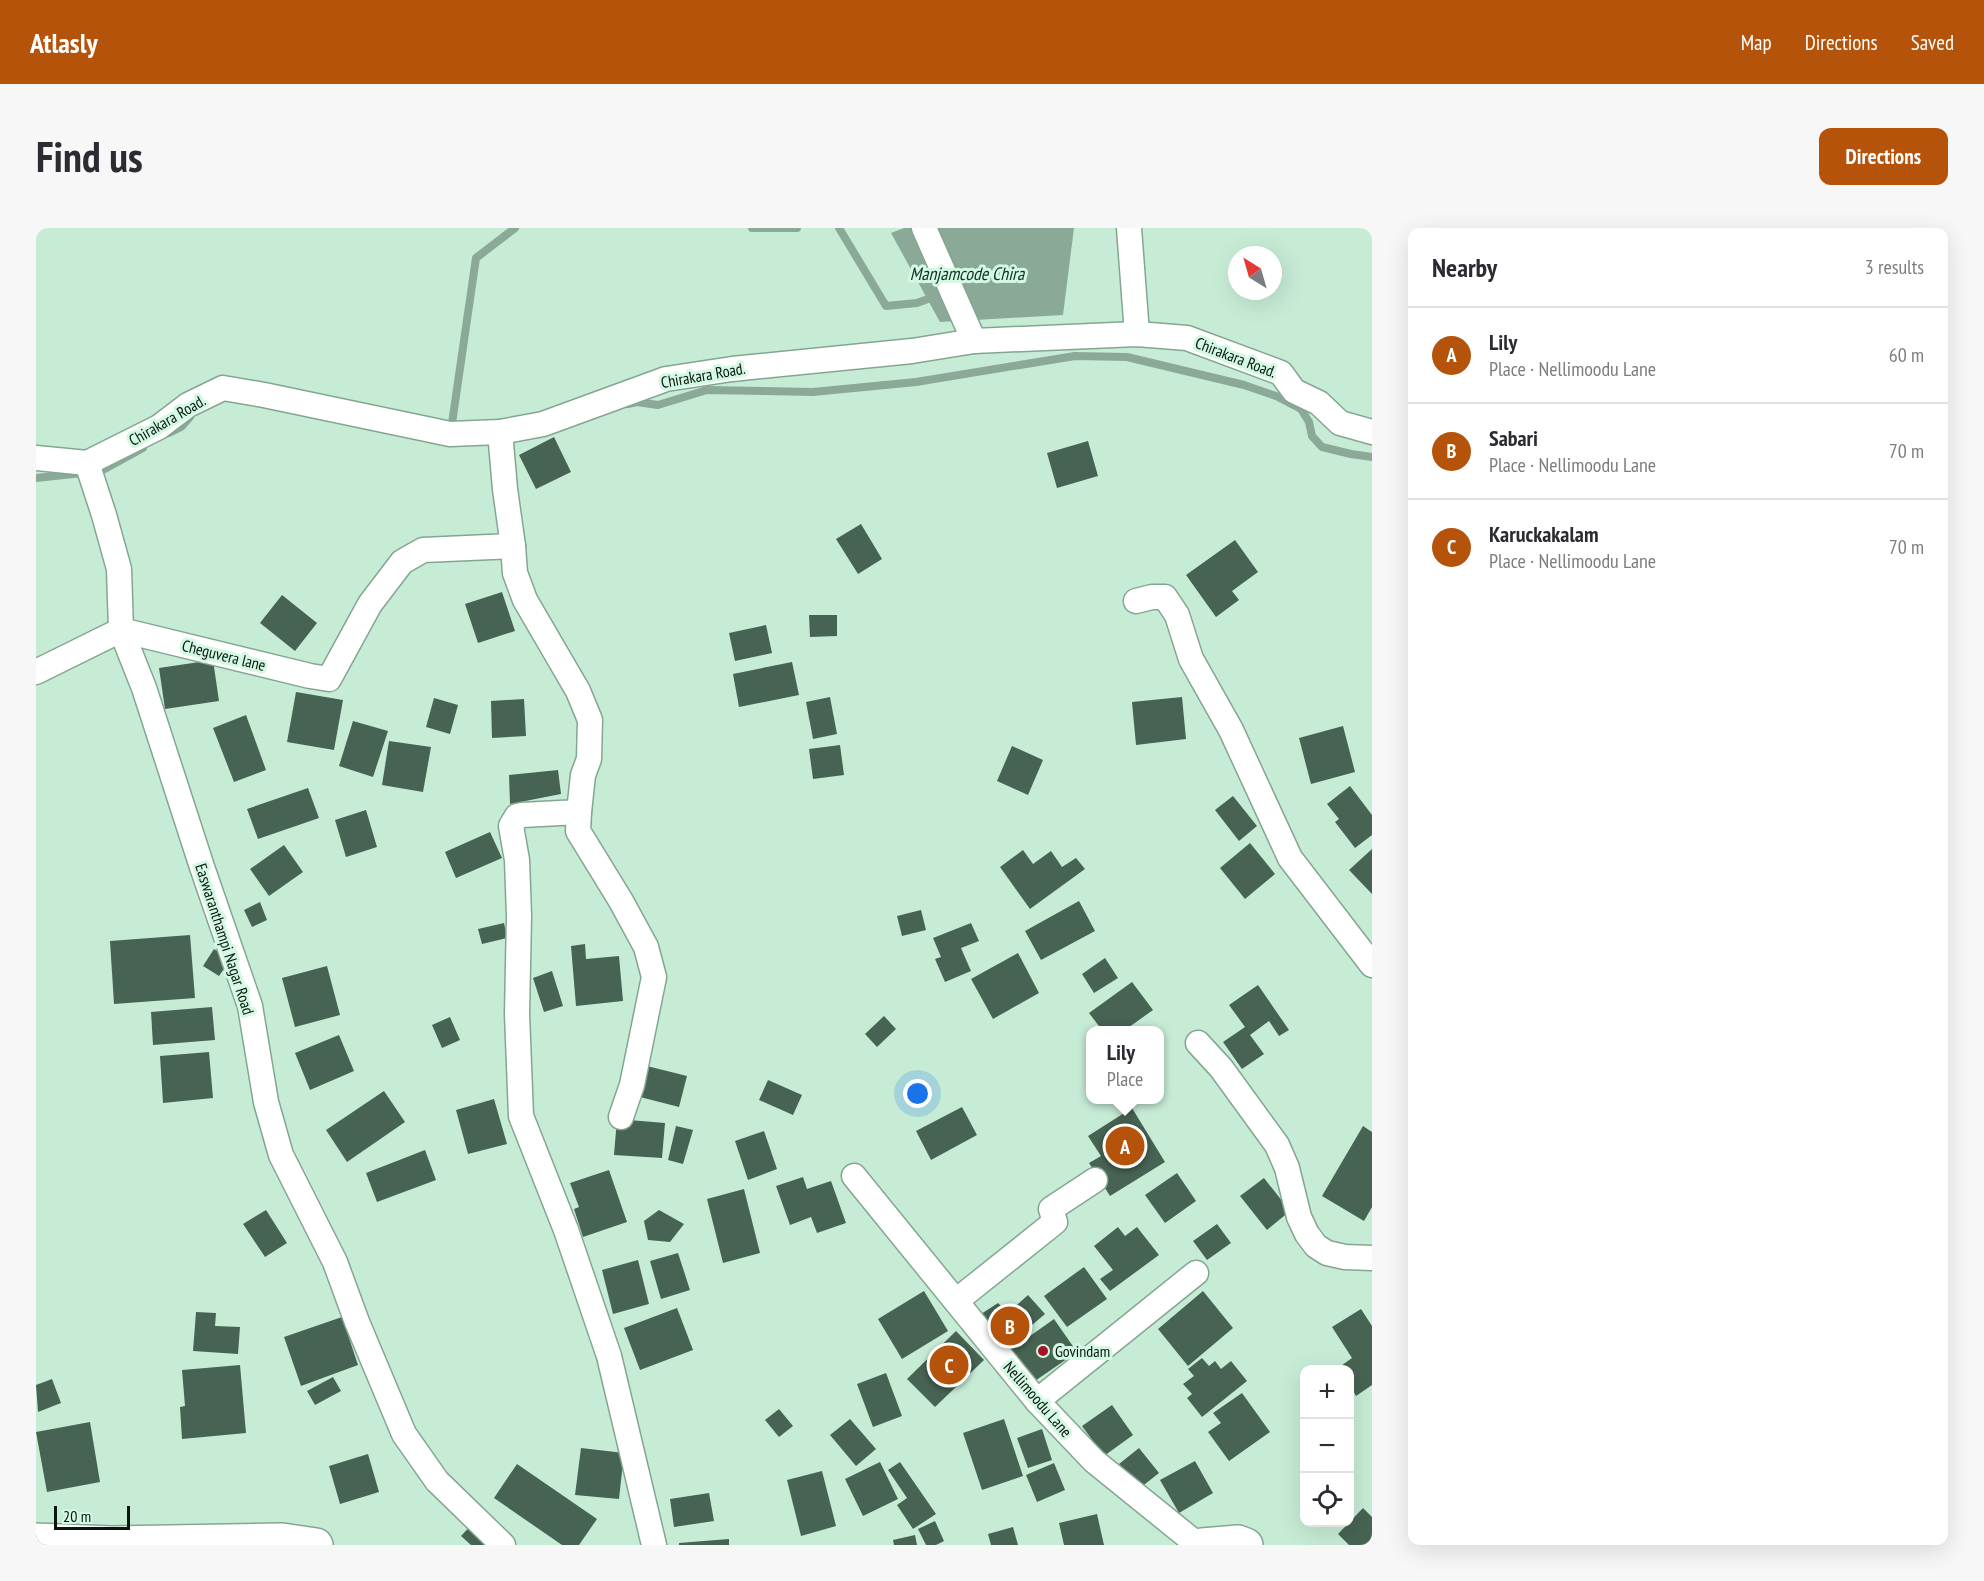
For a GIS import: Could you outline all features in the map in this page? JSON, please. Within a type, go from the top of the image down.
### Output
[{"type":"street","points":[[924,228],[974,341]]},
{"type":"street","points":[[1130,228],[1137,334]]},
{"type":"street","name":"Chirakara Road.","points":[[87,463],[159,427],[188,405],[223,388],[450,434],[500,432],[543,424],[666,379],[732,369],[912,351],[974,341],[1137,334],[1187,338],[1281,373],[1294,391],[1319,403],[1340,423],[1372,432]]},
{"type":"street","points":[[500,432],[515,573],[525,600],[578,691],[590,720],[589,759],[583,775],[578,831],[646,947],[654,977],[632,1085],[621,1117]]},
{"type":"street","points":[[36,458],[87,463]]},
{"type":"street","name":"Easwaranthampi Nagar Road","points":[[87,463],[119,569],[121,630],[144,688],[195,847],[250,1006],[266,1102],[281,1155],[335,1262],[357,1322],[404,1434],[437,1481],[503,1545]]},
{"type":"street","name":"Cheguvera lane","points":[[121,630],[329,679],[370,604],[402,562],[423,550],[513,546]]},
{"type":"street","points":[[1136,601],[1165,597],[1177,615],[1191,659],[1231,730],[1290,858],[1372,965]]},
{"type":"street","points":[[36,672],[121,630]]},
{"type":"street","points":[[579,812],[517,816],[511,826],[517,860],[519,916],[518,1014],[521,1116],[566,1230],[609,1356],[654,1545]]},
{"type":"street","points":[[1198,1043],[1221,1068],[1277,1145],[1287,1168],[1299,1216],[1307,1234],[1316,1246],[1327,1253],[1345,1257],[1372,1258]]},
{"type":"street","name":"Nellimoodu Lane","points":[[854,1176],[1037,1401],[1094,1461],[1200,1545]]},
{"type":"street","points":[[956,1300],[1055,1222],[1051,1209],[1095,1179]]},
{"type":"street","points":[[1037,1401],[1196,1273]]},
{"type":"street","points":[[37,1538],[112,1543],[286,1542],[316,1545]]},
{"type":"street","points":[[1200,1545],[1238,1542],[1246,1545]]},
{"type":"water","name":"Manjamcode Chira","points":[[904,228],[1074,228],[1063,315],[940,322],[891,233]]},
{"type":"building","points":[[554,437],[571,472],[536,489],[519,455]]},
{"type":"building","points":[[1088,441],[1098,476],[1057,488],[1047,453]]},
{"type":"building","points":[[861,524],[882,559],[858,574],[836,539]]},
{"type":"building","points":[[1235,540],[1258,572],[1232,591],[1239,600],[1216,617],[1186,575]]},
{"type":"building","points":[[502,592],[515,631],[478,643],[465,604]]},
{"type":"building","points":[[282,595],[317,623],[295,651],[260,623]]},
{"type":"building","points":[[809,615],[837,615],[837,636],[810,637]]},
{"type":"building","points":[[766,625],[772,653],[735,661],[729,633]]},
{"type":"building","points":[[213,660],[219,701],[165,709],[159,668]]},
{"type":"building","points":[[792,662],[799,695],[739,707],[733,674]]},
{"type":"building","points":[[296,692],[343,700],[334,750],[287,742]]},
{"type":"building","points":[[830,697],[837,734],[813,739],[806,702]]},
{"type":"building","points":[[1182,697],[1186,739],[1136,745],[1132,702]]},
{"type":"building","points":[[434,698],[458,705],[450,734],[426,727]]},
{"type":"building","points":[[524,699],[526,736],[492,738],[491,701]]},
{"type":"building","points":[[246,715],[266,770],[234,782],[213,728]]},
{"type":"building","points":[[353,721],[388,731],[373,777],[339,766]]},
{"type":"building","points":[[1343,726],[1355,772],[1311,784],[1299,738]]},
{"type":"building","points":[[389,741],[431,747],[423,792],[382,785]]},
{"type":"building","points":[[840,745],[844,775],[813,779],[809,749]]},
{"type":"building","points":[[1012,746],[1043,760],[1028,795],[997,781]]},
{"type":"building","points":[[558,770],[561,794],[510,804],[509,775]]},
{"type":"building","points":[[1350,786],[1372,815],[1372,835],[1355,848],[1335,822],[1339,819],[1327,804]]},
{"type":"building","points":[[308,788],[319,818],[258,839],[247,809]]},
{"type":"building","points":[[1233,796],[1257,826],[1239,841],[1215,810]]},
{"type":"building","points":[[366,810],[377,847],[346,857],[335,820]]},
{"type":"building","points":[[490,832],[502,858],[456,878],[445,852]]},
{"type":"building","points":[[1250,843],[1275,874],[1245,899],[1220,868]]},
{"type":"building","points":[[284,845],[303,872],[269,896],[250,869]]},
{"type":"building","points":[[1372,849],[1372,894],[1349,870]]},
{"type":"building","points":[[1023,850],[1033,864],[1051,851],[1062,867],[1076,858],[1085,869],[1030,909],[1000,867]]},
{"type":"building","points":[[1079,901],[1095,931],[1041,960],[1025,931]]},
{"type":"building","points":[[260,902],[267,920],[252,927],[244,910]]},
{"type":"building","points":[[921,910],[926,930],[902,936],[897,916]]},
{"type":"building","points":[[504,923],[507,938],[482,944],[478,929]]},
{"type":"building","points":[[971,923],[979,941],[961,948],[971,971],[945,982],[935,959],[941,957],[933,938]]},
{"type":"building","points":[[190,935],[195,998],[114,1004],[110,941]]},
{"type":"building","points":[[585,944],[586,959],[619,956],[623,1001],[576,1006],[571,946]]},
{"type":"building","points":[[214,949],[230,960],[219,976],[203,966]]},
{"type":"building","points":[[1018,953],[1039,993],[993,1019],[971,979]]},
{"type":"building","points":[[1105,958],[1118,978],[1094,993],[1082,974]]},
{"type":"building","points":[[327,966],[340,1015],[295,1027],[282,978]]},
{"type":"building","points":[[552,971],[563,1006],[544,1012],[533,978]]},
{"type":"building","points":[[1132,982],[1153,1010],[1131,1026],[1099,1026],[1089,1013]]},
{"type":"building","points":[[1258,985],[1289,1030],[1279,1036],[1269,1021],[1250,1035],[1264,1054],[1242,1069],[1223,1042],[1245,1027],[1229,1005]]},
{"type":"building","points":[[212,1007],[215,1040],[153,1045],[151,1012]]},
{"type":"building","points":[[884,1016],[896,1029],[877,1047],[865,1034]]},
{"type":"building","points":[[450,1017],[460,1040],[442,1048],[432,1025]]},
{"type":"building","points":[[339,1035],[354,1071],[310,1090],[295,1053]]},
{"type":"building","points":[[209,1052],[213,1098],[163,1103],[160,1056]]},
{"type":"building","points":[[647,1066],[687,1076],[679,1107],[640,1097]]},
{"type":"building","points":[[768,1080],[802,1095],[793,1115],[759,1100]]},
{"type":"building","points":[[384,1091],[405,1122],[347,1162],[326,1130]]},
{"type":"building","points":[[494,1099],[507,1144],[468,1154],[456,1110]]},
{"type":"building","points":[[962,1107],[977,1135],[931,1160],[916,1131]]},
{"type":"building","points":[[1132,1108],[1165,1162],[1110,1196],[1089,1163],[1101,1156],[1088,1136]]},
{"type":"building","points":[[617,1119],[665,1123],[662,1158],[614,1155]]},
{"type":"building","points":[[676,1126],[693,1130],[683,1164],[668,1160]]},
{"type":"building","points":[[1363,1126],[1372,1132],[1372,1207],[1364,1221],[1322,1196]]},
{"type":"building","points":[[764,1131],[777,1169],[748,1180],[735,1141]]},
{"type":"building","points":[[425,1150],[436,1180],[377,1202],[366,1173]]},
{"type":"building","points":[[609,1170],[627,1222],[583,1237],[574,1209],[579,1207],[570,1183]]},
{"type":"building","points":[[1177,1173],[1196,1201],[1165,1223],[1145,1195]]},
{"type":"building","points":[[803,1177],[807,1189],[831,1181],[846,1223],[817,1233],[811,1217],[790,1225],[776,1186]]},
{"type":"building","points":[[1264,1178],[1290,1211],[1267,1230],[1240,1196]]},
{"type":"building","points":[[744,1189],[760,1253],[723,1263],[707,1199]]},
{"type":"building","points":[[266,1210],[287,1243],[265,1257],[243,1224]]},
{"type":"building","points":[[659,1210],[684,1224],[670,1242],[648,1240],[644,1221]]},
{"type":"building","points":[[1217,1224],[1231,1243],[1207,1260],[1193,1241]]},
{"type":"building","points":[[1118,1227],[1125,1236],[1137,1227],[1159,1255],[1110,1291],[1100,1279],[1113,1270],[1094,1246]]},
{"type":"building","points":[[678,1253],[690,1290],[661,1299],[650,1261]]},
{"type":"building","points":[[638,1260],[649,1304],[613,1314],[602,1270]]},
{"type":"building","points":[[1084,1267],[1107,1299],[1067,1327],[1044,1296]]},
{"type":"building","points":[[924,1291],[948,1331],[902,1359],[878,1319]]},
{"type":"building","points":[[1203,1291],[1233,1328],[1188,1366],[1158,1329]]},
{"type":"building","points":[[1028,1295],[1045,1314],[1018,1337],[1001,1346],[981,1314],[998,1303],[1008,1313]]},
{"type":"building","points":[[677,1308],[693,1350],[640,1370],[624,1328]]},
{"type":"building","points":[[1361,1309],[1372,1326],[1372,1385],[1356,1396],[1354,1365],[1342,1365],[1352,1358],[1332,1327]]},
{"type":"building","points":[[196,1312],[216,1313],[215,1326],[240,1327],[238,1354],[193,1351]]},
{"type":"building","points":[[342,1317],[358,1365],[301,1386],[284,1337]]},
{"type":"building","name":"Govindam","points":[[1054,1319],[1077,1352],[1032,1383],[1009,1351]]},
{"type":"building","points":[[956,1331],[984,1360],[935,1407],[907,1379]]},
{"type":"building","points":[[1202,1358],[1209,1366],[1215,1361],[1221,1369],[1231,1361],[1247,1381],[1202,1417],[1187,1398],[1192,1394],[1183,1384],[1194,1376],[1188,1369]]},
{"type":"building","points":[[240,1365],[246,1433],[182,1439],[180,1407],[185,1406],[182,1370]]},
{"type":"building","points":[[886,1373],[902,1416],[873,1427],[857,1384]]},
{"type":"building","points":[[333,1377],[341,1391],[315,1405],[307,1391]]},
{"type":"building","points":[[52,1379],[61,1403],[38,1412],[36,1385]]},
{"type":"building","points":[[1242,1393],[1270,1432],[1229,1461],[1208,1432],[1221,1423],[1213,1413]]},
{"type":"building","points":[[1112,1405],[1133,1435],[1104,1456],[1082,1426]]},
{"type":"building","points":[[779,1409],[793,1426],[779,1437],[765,1420]]},
{"type":"building","points":[[850,1419],[876,1449],[856,1466],[830,1435]]},
{"type":"building","points":[[1004,1419],[1023,1476],[982,1490],[963,1433]]},
{"type":"building","points":[[90,1422],[100,1482],[47,1492],[36,1432]]},
{"type":"building","points":[[1042,1429],[1052,1460],[1028,1468],[1017,1438]]},
{"type":"building","points":[[581,1448],[624,1453],[619,1499],[575,1495]]},
{"type":"building","points":[[1139,1448],[1159,1473],[1140,1488],[1119,1464]]},
{"type":"building","points":[[368,1454],[379,1492],[340,1504],[329,1466]]},
{"type":"building","points":[[1195,1461],[1213,1493],[1179,1513],[1160,1480]]},
{"type":"building","points":[[880,1462],[898,1499],[863,1516],[845,1479]]},
{"type":"building","points":[[900,1462],[936,1514],[913,1529],[897,1505],[907,1498],[888,1470]]},
{"type":"building","points":[[1054,1463],[1065,1490],[1037,1502],[1026,1475]]},
{"type":"building","points":[[517,1464],[597,1519],[579,1545],[562,1545],[494,1498]]},
{"type":"building","points":[[822,1471],[836,1526],[801,1536],[787,1480]]},
{"type":"building","points":[[709,1493],[714,1521],[674,1527],[670,1499]]},
{"type":"building","points":[[1363,1508],[1372,1517],[1372,1545],[1349,1545],[1338,1534],[1345,1527],[1354,1527],[1354,1517]]},
{"type":"building","points":[[1097,1514],[1104,1545],[1064,1545],[1059,1523]]},
{"type":"building","points":[[475,1521],[501,1545],[471,1545],[461,1536]]},
{"type":"building","points":[[935,1521],[944,1541],[936,1545],[926,1545],[918,1529]]},
{"type":"building","points":[[1013,1527],[1018,1545],[991,1545],[988,1534]]},
{"type":"building","points":[[915,1535],[917,1545],[894,1545],[893,1540]]},
{"type":"building","points":[[729,1539],[729,1545],[679,1545],[679,1543]]},
{"type":"waterway","points":[[451,430],[476,258],[515,228]]},
{"type":"waterway","points":[[752,228],[797,228]]},
{"type":"waterway","points":[[839,228],[886,306],[917,303],[936,296]]},
{"type":"waterway","points":[[628,404],[637,402],[658,405],[707,390],[813,392],[916,382],[1075,356],[1127,357],[1244,385],[1276,396],[1301,409],[1309,422],[1312,436],[1322,447],[1372,457]]},
{"type":"waterway","points":[[169,433],[181,427],[190,417]]},
{"type":"waterway","points":[[36,478],[101,471],[143,448]]},
{"type":"place","name":"Lily","points":[[1125,1146]]},
{"type":"place","name":"Sabari","points":[[1010,1326]]},
{"type":"place","name":"Govindam","points":[[1043,1351]]},
{"type":"place","name":"Karuckakalam","points":[[949,1365]]}]
